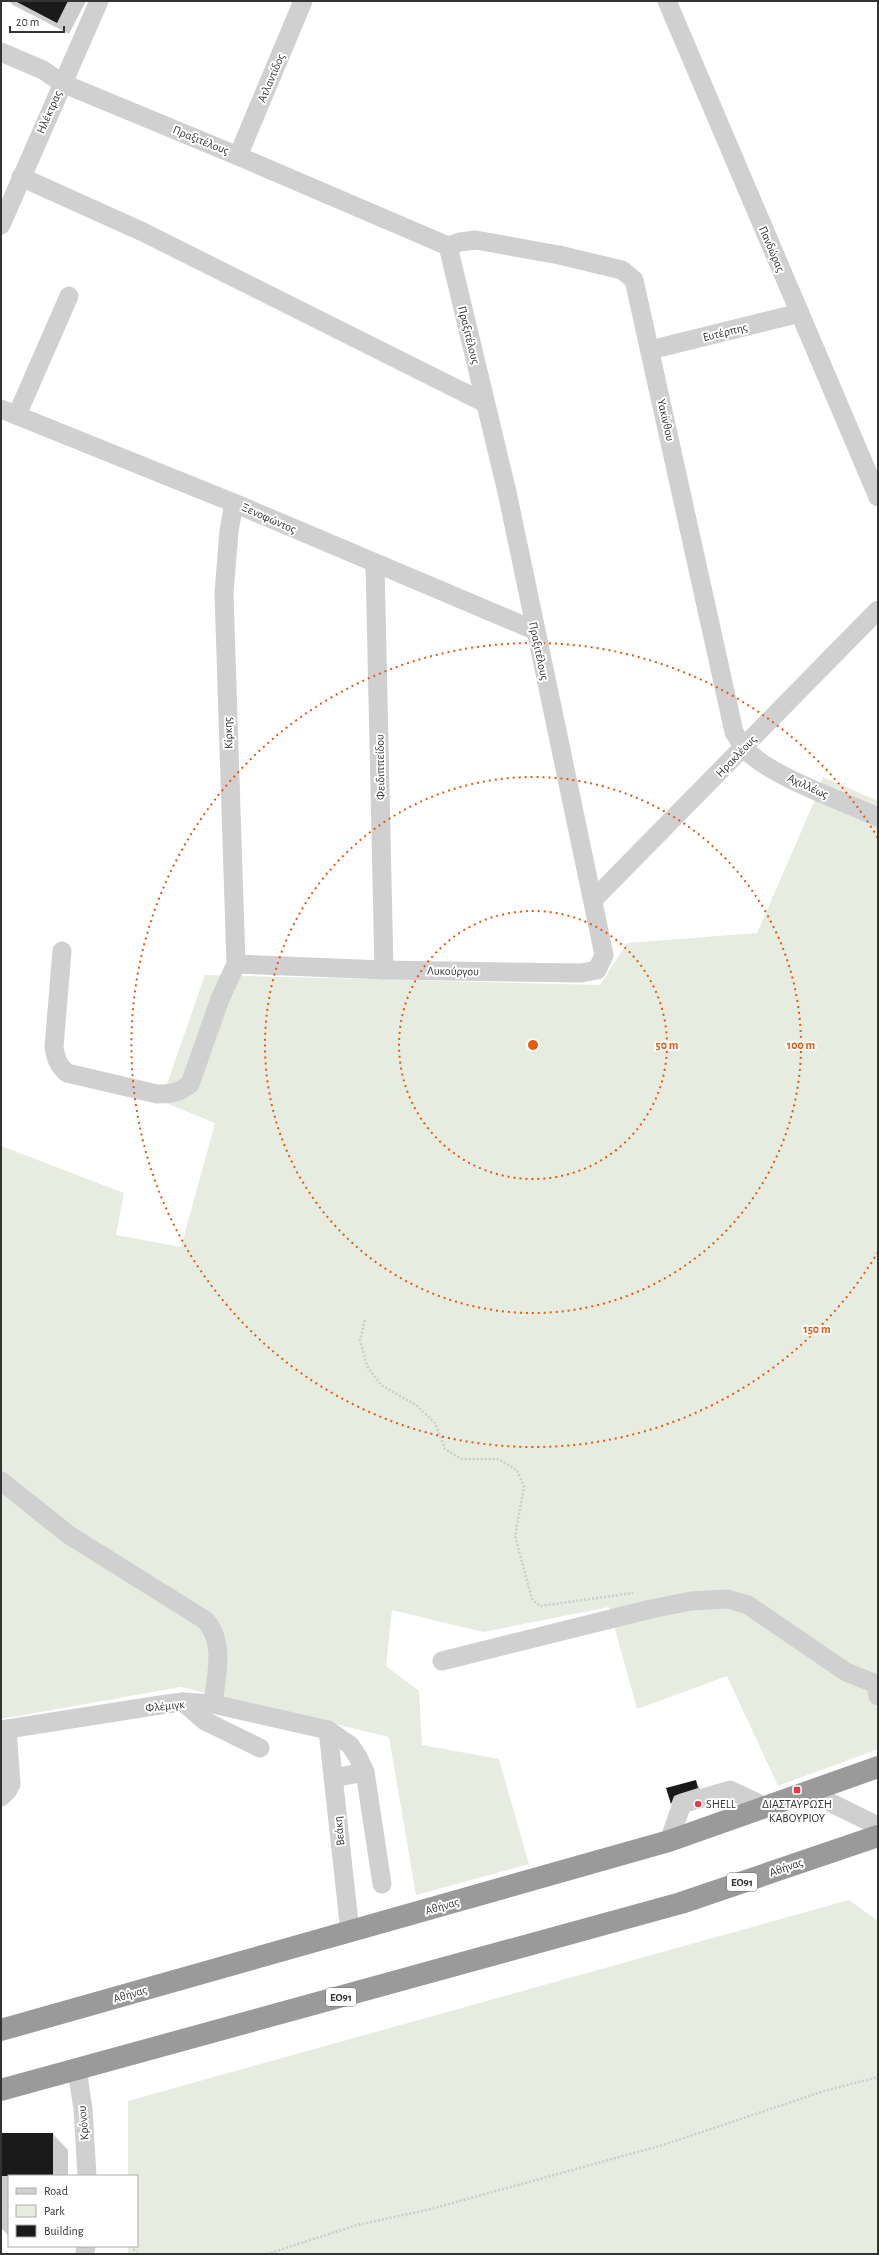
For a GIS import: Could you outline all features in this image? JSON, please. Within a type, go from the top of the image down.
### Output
[{"type":"highway","name":"Αθήνας","points":[[1,2030],[669,1841],[811,1793],[878,1768]]},
{"type":"highway","name":"Αθήνας","points":[[1,2090],[681,1903],[878,1836]]},
{"type":"street","name":"Ηλέκτρας","points":[[1,224],[99,1]]},
{"type":"street","name":"Ατλαντίδος","points":[[238,156],[303,1]]},
{"type":"street","name":"Πανδώρας","points":[[667,1],[878,497]]},
{"type":"street","name":"Πραξιτέλους","points":[[1,52],[43,70],[62,83],[238,156],[448,246],[507,492],[534,630],[593,900]]},
{"type":"street","points":[[21,177],[144,232],[485,403]]},
{"type":"street","name":"Υακίνθου","points":[[448,246],[460,242],[476,240],[559,255],[622,270],[634,280],[638,290],[674,454],[725,698],[734,732],[743,748]]},
{"type":"street","points":[[9,412],[69,296]]},
{"type":"street","name":"Ευτέρπης","points":[[650,350],[800,313]]},
{"type":"street","name":"Ξενοφώντος","points":[[9,412],[234,503],[534,630]]},
{"type":"street","name":"Κίρκης","points":[[234,503],[229,531],[224,593],[236,964]]},
{"type":"street","name":"Φειδιππείδου","points":[[376,564],[384,970]]},
{"type":"street","name":"Ηρακλέους","points":[[593,900],[878,610]]},
{"type":"street","name":"Αχιλλέως","points":[[743,748],[764,764],[800,783],[878,817]]},
{"type":"street","name":"Λυκούργου","points":[[236,964],[384,970],[581,973],[598,970],[604,955],[593,900]]},
{"type":"street","points":[[62,951],[54,1047],[56,1060],[60,1067],[67,1073],[157,1094],[169,1094],[181,1091],[190,1084],[220,999],[236,964]]},
{"type":"street","points":[[1,1481],[69,1535],[205,1620],[212,1628],[217,1641],[217,1665],[213,1704]]},
{"type":"street","points":[[442,1661],[651,1609],[691,1601],[728,1599],[748,1605],[846,1672],[877,1687]]},
{"type":"street","points":[[183,1702],[205,1721],[260,1748]]},
{"type":"street","name":"Φλέμιγκ","points":[[4,1730],[57,1720],[183,1702],[213,1704],[328,1730]]},
{"type":"street","points":[[1,1797],[8,1790],[11,1784],[4,1730]]},
{"type":"street","points":[[328,1730],[350,1745],[365,1772],[382,1884]]},
{"type":"street","name":"Βεάκη","points":[[328,1730],[350,1932]]},
{"type":"street","points":[[334,1778],[365,1772]]},
{"type":"street","points":[[669,1841],[682,1804],[730,1790],[768,1808]]},
{"type":"street","points":[[811,1793],[878,1826]]},
{"type":"street","name":"Κρόνου","points":[[77,2070],[83,2109],[87,2175]]},
{"type":"path","points":[[365,1320],[360,1340],[367,1366],[381,1385],[416,1405],[435,1423],[445,1449],[461,1459],[498,1459],[517,1470],[524,1487],[515,1536],[532,1599],[540,1606],[639,1592]]},
{"type":"path","points":[[267,2254],[357,2225],[427,2210],[663,2145],[824,2091],[878,2077]]},
{"type":"green space","points":[[823,777],[878,801],[878,1749],[778,1786],[727,1676],[637,1709],[609,1607],[483,1632],[392,1610],[386,1666],[419,1691],[422,1745],[499,1759],[529,1864],[416,1895],[389,1737],[181,1687],[1,1719],[1,1146],[124,1193],[116,1235],[181,1247],[215,1123],[161,1101],[205,975],[600,985],[627,943],[757,933],[814,802]]},
{"type":"green space","points":[[849,1900],[878,1921],[878,2254],[128,2254],[128,2247],[138,2247],[138,2175],[128,2175],[128,2101]]},
{"type":"building","points":[[15,1],[68,1],[57,23]]},
{"type":"building","points":[[696,1780],[698,1788],[674,1796],[671,1804],[666,1788]]},
{"type":"building","points":[[1,2133],[53,2133],[53,2175],[1,2176]]},
{"type":"place","name":"ΔΙΑΣΤΑΥΡΩΣΗ ΚΑΒΟΥΡΙΟΥ","points":[[797,1790]]},
{"type":"place","name":"SHELL","points":[[698,1804]]}]
